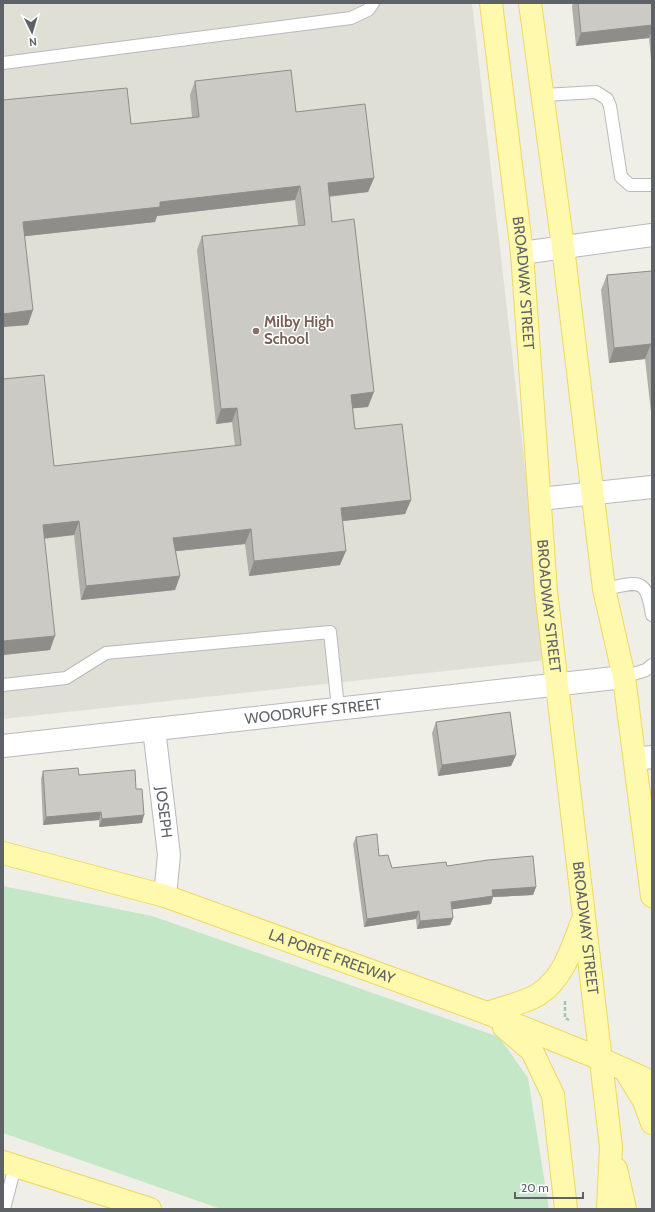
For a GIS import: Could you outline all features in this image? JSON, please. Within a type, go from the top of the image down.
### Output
[{"type":"main road","name":"BROADWAY STREET","points":[[490,3],[522,253],[546,591],[585,914],[611,1147],[608,1209]]},
{"type":"main road","points":[[530,3],[544,95],[604,589],[644,758],[652,896]]},
{"type":"main road","name":"LA PORTE FREEWAY","points":[[3,853],[165,896],[487,1013],[601,1059],[652,1082]]},
{"type":"main road","points":[[487,1013],[539,995],[552,983],[566,964],[585,914]]},
{"type":"main road","points":[[487,1013],[532,1051],[553,1095],[566,1209]]},
{"type":"main road","points":[[625,1070],[644,1101],[652,1123]]},
{"type":"main road","points":[[611,1147],[625,1209]]},
{"type":"main road","points":[[9,1164],[150,1209]]},
{"type":"street","points":[[522,253],[652,235]]},
{"type":"street","points":[[540,499],[652,487]]},
{"type":"street","name":"WOODRUFF STREET","points":[[3,746],[556,683],[624,677]]},
{"type":"street","name":"JOSEPH","points":[[154,729],[169,855],[165,896]]},
{"type":"lane","points":[[3,64],[352,18],[368,10],[372,3]]},
{"type":"lane","points":[[544,95],[596,92],[601,94],[610,106],[621,177],[630,185],[652,185]]},
{"type":"lane","points":[[604,589],[636,584],[644,587],[649,594],[652,615]]},
{"type":"lane","points":[[3,685],[66,678],[106,653],[330,632],[338,708]]},
{"type":"lane","points":[[624,677],[646,670],[652,665]]},
{"type":"lane","points":[[4,1209],[9,1164]]},
{"type":"path","points":[[565,996],[565,1018],[575,1023]]},
{"type":"shaded area","name":"Milby High School","points":[[3,3],[472,3],[547,660],[3,719]]},
{"type":"green space","points":[[3,886],[152,916],[499,1037],[528,1078],[549,1209],[221,1209],[3,1133]]},
{"type":"building","points":[[578,3],[652,3],[652,25],[581,33]]},
{"type":"building","points":[[291,70],[296,112],[365,104],[374,178],[328,183],[332,222],[354,219],[374,392],[351,395],[355,429],[402,424],[411,500],[341,508],[346,551],[254,561],[251,529],[173,538],[180,576],[86,586],[79,521],[43,525],[55,636],[3,641],[3,379],[44,375],[54,466],[241,445],[237,408],[221,409],[202,236],[305,225],[300,186],[160,202],[160,207],[23,222],[33,310],[3,314],[3,100],[127,88],[131,124],[199,117],[195,81]]},
{"type":"building","points":[[652,271],[652,358],[651,344],[614,348],[607,275]]},
{"type":"building","points":[[510,712],[516,755],[442,765],[436,722]]},
{"type":"building","points":[[78,768],[79,775],[135,770],[136,789],[142,789],[144,815],[102,819],[101,812],[46,817],[43,771]]},
{"type":"building","points":[[377,834],[379,856],[388,855],[392,868],[446,862],[447,866],[488,860],[533,856],[536,887],[492,890],[493,896],[451,902],[453,918],[420,921],[419,911],[367,919],[356,837]]},
{"type":"place","name":"Milby High School","points":[[256,331]]}]
